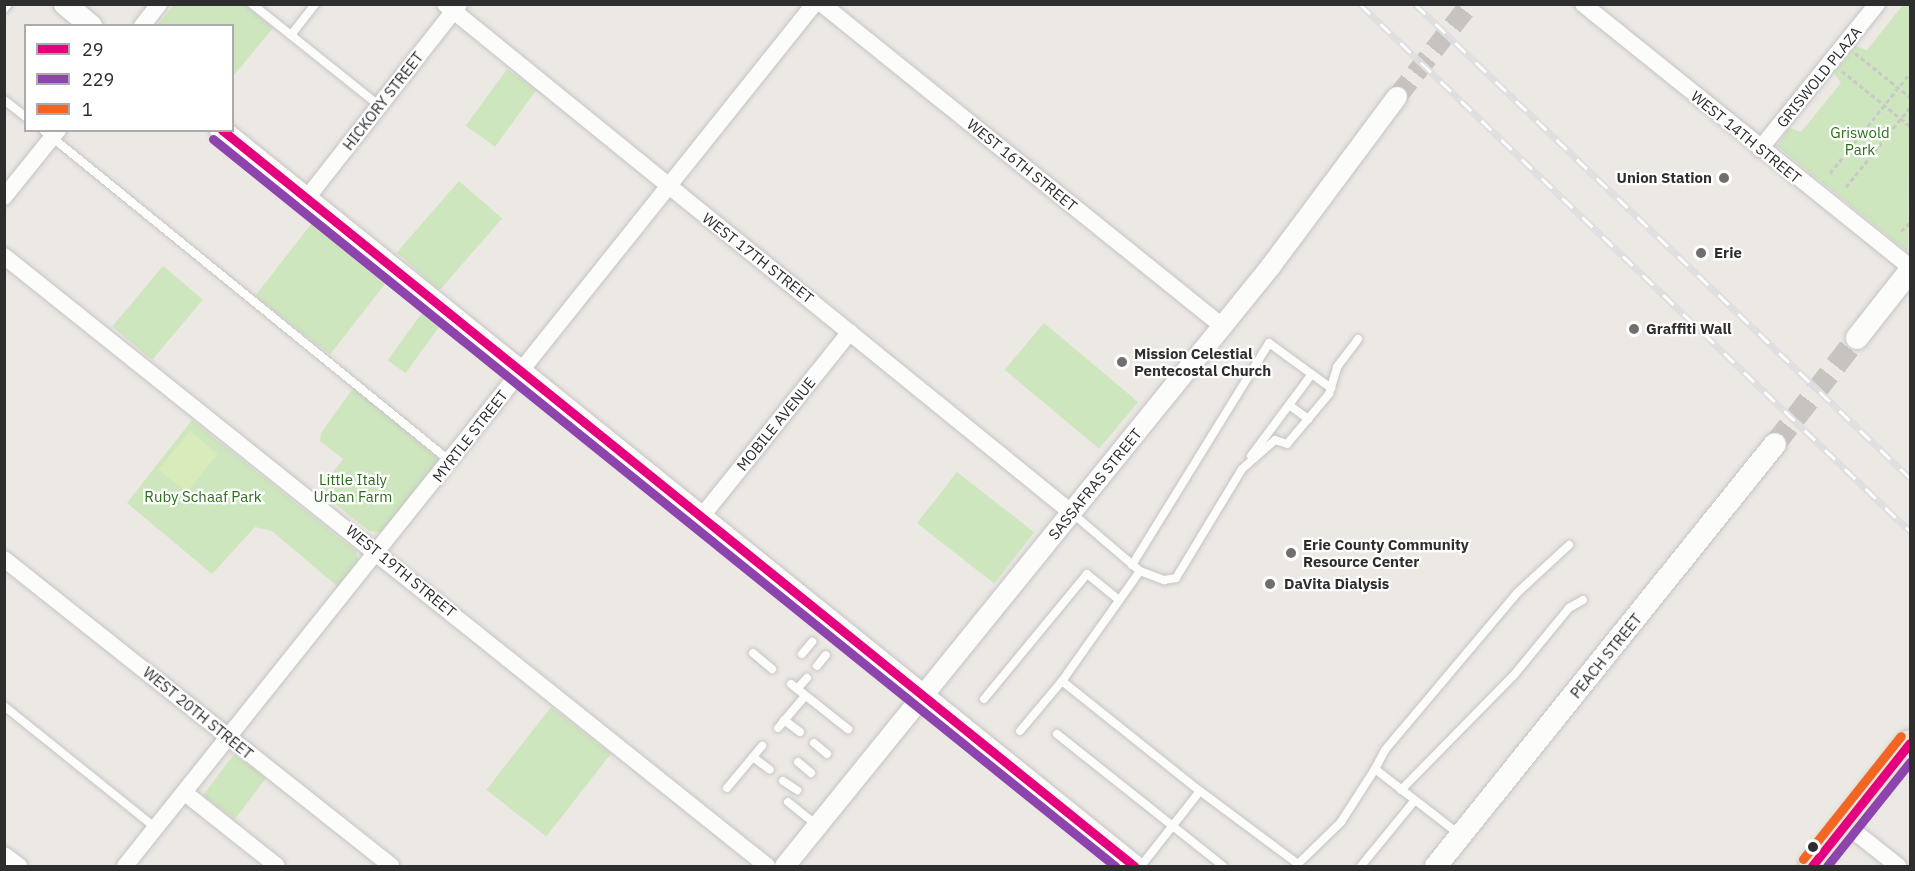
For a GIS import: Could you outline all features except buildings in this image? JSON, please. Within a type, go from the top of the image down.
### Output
[{"type":"main road","points":[[64,4],[89,24]]},
{"type":"main road","points":[[224,132],[926,695],[1134,867]]},
{"type":"main road","points":[[1857,338],[1911,269]]},
{"type":"main road","name":"PEACH STREET","points":[[1436,867],[1775,444]]},
{"type":"main road","points":[[1812,867],[1911,743]]},
{"type":"street","points":[[144,24],[159,4]]},
{"type":"street","name":"MYRTLE STREET","points":[[125,867],[814,4]]},
{"type":"street","name":"WEST 16TH STREET","points":[[822,4],[1222,326]]},
{"type":"street","name":"WEST 14TH STREET","points":[[1583,4],[1911,269]]},
{"type":"street","name":"GRISWOLD PLAZA","points":[[1760,149],[1877,4]]},
{"type":"street","name":"WEST 17TH STREET","points":[[453,7],[668,187],[1072,513]]},
{"type":"street","name":"HICKORY STREET","points":[[307,198],[380,106],[453,7]]},
{"type":"street","name":"SASSAFRAS STREET","points":[[785,867],[1222,326],[1397,96]]},
{"type":"street","points":[[4,197],[51,133]]},
{"type":"street","name":"WEST 19TH STREET","points":[[4,256],[767,867]]},
{"type":"street","name":"MOBILE AVENUE","points":[[702,516],[850,332]]},
{"type":"street","name":"WEST 20TH STREET","points":[[4,559],[391,867]]},
{"type":"street","points":[[185,793],[277,867]]},
{"type":"street","points":[[1845,824],[1899,867]]},
{"type":"street","points":[[4,855],[19,867]]},
{"type":"lane","points":[[4,9],[8,4]]},
{"type":"lane","points":[[252,4],[380,106]]},
{"type":"lane","points":[[291,35],[315,4]]},
{"type":"lane","points":[[4,100],[24,115]]},
{"type":"lane","points":[[51,133],[450,461]]},
{"type":"lane","points":[[1242,469],[1275,440],[1287,444],[1331,388],[1337,367],[1358,339]]},
{"type":"lane","points":[[1020,731],[1062,681],[1119,600],[1269,343],[1331,388]]},
{"type":"lane","points":[[1072,513],[1136,568],[1164,580],[1176,578],[1242,469],[1312,374]]},
{"type":"lane","points":[[1289,405],[1308,419]]},
{"type":"lane","points":[[1062,681],[1200,792],[1298,864],[1341,822],[1385,750],[1517,593],[1569,545]]},
{"type":"lane","points":[[984,699],[1087,574],[1119,600]]},
{"type":"lane","points":[[1401,790],[1514,675],[1569,608],[1582,600]]},
{"type":"lane","points":[[802,654],[812,642]]},
{"type":"lane","points":[[753,654],[772,669]]},
{"type":"lane","points":[[817,666],[826,655]]},
{"type":"lane","points":[[807,678],[794,687],[848,729]]},
{"type":"lane","points":[[800,732],[781,724],[805,696]]},
{"type":"lane","points":[[4,706],[156,828]]},
{"type":"lane","points":[[1057,734],[1223,867]]},
{"type":"lane","points":[[814,743],[827,754]]},
{"type":"lane","points":[[727,788],[762,746]]},
{"type":"lane","points":[[753,758],[770,770]]},
{"type":"lane","points":[[798,762],[811,773]]},
{"type":"lane","points":[[1375,769],[1460,836]]},
{"type":"lane","points":[[783,781],[797,790]]},
{"type":"lane","points":[[1141,867],[1200,792]]},
{"type":"lane","points":[[1361,867],[1414,800]]},
{"type":"lane","points":[[788,802],[819,826]]},
{"type":"path","points":[[1851,50],[1911,97]]},
{"type":"path","points":[[1838,68],[1911,126]]},
{"type":"path","points":[[1830,173],[1911,73]]},
{"type":"path","points":[[1846,187],[1911,107]]},
{"type":"path","points":[[1901,231],[1911,223]]},
{"type":"green space","points":[[244,4],[273,28],[234,75],[234,24],[158,24],[174,5]]},
{"type":"green space","name":"Griswold Park","points":[[1903,5],[1910,5],[1908,252],[1777,146],[1789,128],[1801,132],[1841,83],[1834,73],[1855,46],[1867,50]]},
{"type":"green space","points":[[507,69],[536,90],[495,147],[466,126]]},
{"type":"green space","points":[[459,181],[502,218],[440,290],[397,253]]},
{"type":"green space","points":[[316,218],[391,276],[330,355],[255,296]]},
{"type":"green space","points":[[163,266],[203,299],[152,360],[112,327]]},
{"type":"green space","points":[[427,306],[445,319],[405,373],[388,360]]},
{"type":"green space","points":[[1044,323],[1138,402],[1099,449],[1005,370]]},
{"type":"green space","name":"Little Italy Urban Farm","points":[[354,387],[439,459],[382,532],[369,531],[319,491],[343,459],[320,441],[321,433]]},
{"type":"green space","name":"Ruby Schaaf Park","points":[[192,420],[356,551],[358,561],[338,587],[272,531],[255,527],[212,574],[127,503]]},
{"type":"green space","points":[[190,431],[218,454],[187,493],[159,470]]},
{"type":"green space","points":[[957,472],[1034,532],[994,584],[917,523]]},
{"type":"green space","points":[[551,707],[611,754],[546,837],[486,790]]},
{"type":"green space","points":[[234,754],[266,778],[235,820],[203,796]]},
{"type":"tunnel","points":[[1397,97],[1470,4]]},
{"type":"tunnel","points":[[1775,444],[1857,338]]},
{"type":"railway","points":[[1360,4],[1910,531]]},
{"type":"railway","points":[[1415,4],[1910,478]]},
{"type":"transit line","name":"29","points":[[224,132],[1134,866]]},
{"type":"transit line","name":"229","points":[[213,139],[1115,866]]},
{"type":"transit line","name":"1","points":[[1803,859],[1901,736]]},
{"type":"transit line","name":"29","points":[[1812,866],[1910,743]]},
{"type":"transit line","name":"229","points":[[1827,866],[1910,762]]},
{"type":"place","name":"Union Station","points":[[1724,178]]},
{"type":"place","name":"Erie","points":[[1701,253]]},
{"type":"place","name":"Graffiti Wall","points":[[1634,329]]},
{"type":"place","name":"Mission Celestial Pentecostal Church","points":[[1122,362]]},
{"type":"place","name":"Erie County Community Resource Center","points":[[1291,553]]},
{"type":"place","name":"DaVita Dialysis","points":[[1270,584]]}]
